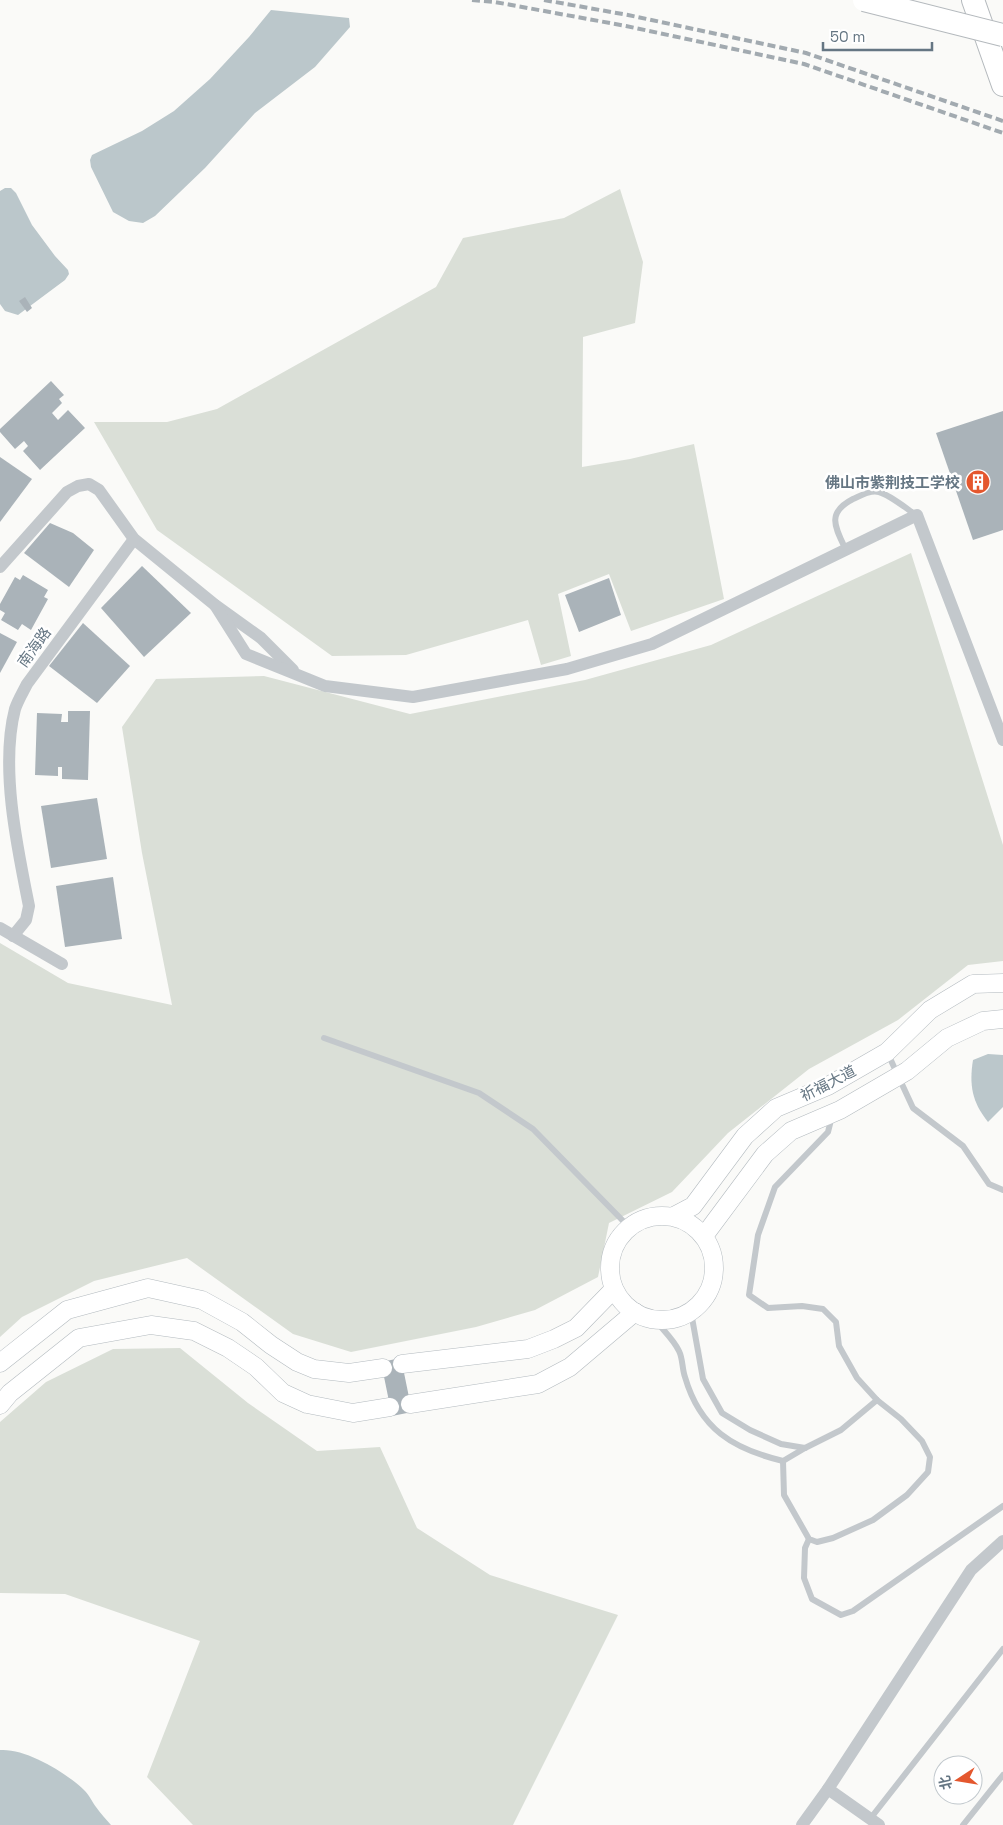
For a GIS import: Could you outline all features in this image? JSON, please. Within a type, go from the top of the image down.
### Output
[{"type":"highway","points":[[864,0],[1003,35]]},
{"type":"highway","points":[[973,0],[1003,86]]},
{"type":"street","points":[[0,567],[54,504],[67,492],[78,486],[89,484],[99,490],[134,539],[215,605],[261,638],[297,674]]},
{"type":"street","points":[[215,605],[246,654],[325,686],[412,697],[567,670],[652,644],[917,516],[1003,740]]},
{"type":"street","name":"南海路","points":[[13,936],[26,920],[29,906],[7,795],[8,738],[14,709],[27,684],[134,539]]},
{"type":"street","points":[[0,928],[62,964]]},
{"type":"street","name":"祈福大道","points":[[674,1216],[693,1206],[746,1136],[776,1108],[828,1086],[887,1052],[930,1010],[973,984],[1003,982]]},
{"type":"street","name":"祈福大道","points":[[704,1236],[765,1154],[791,1131],[833,1113],[907,1071],[948,1038],[983,1021],[1003,1019]]},
{"type":"street","points":[[655,1215],[674,1216],[690,1223],[704,1236],[710,1246],[715,1264],[713,1282],[705,1299],[691,1312],[674,1320],[656,1321],[639,1315],[624,1304],[614,1289],[609,1271],[613,1247],[623,1232],[638,1221],[655,1215]]},
{"type":"street","points":[[0,1363],[67,1310],[148,1288],[202,1300],[242,1322],[271,1345],[297,1362],[314,1369],[349,1373],[383,1368]]},
{"type":"street","points":[[402,1364],[528,1349],[576,1328],[614,1289]]},
{"type":"street","points":[[410,1404],[538,1384],[570,1367],[635,1312]]},
{"type":"street","points":[[0,1405],[10,1393],[80,1338],[151,1325],[194,1331],[228,1348],[256,1367],[283,1393],[307,1404],[353,1413],[390,1407]]},
{"type":"street","points":[[802,1825],[828,1789],[971,1570],[1003,1541]]},
{"type":"street","points":[[828,1789],[875,1822]]},
{"type":"lane","points":[[846,550],[836,530],[834,516],[841,505],[867,492],[880,492],[917,516]]},
{"type":"lane","points":[[324,1038],[479,1093],[533,1129],[629,1227]]},
{"type":"lane","points":[[887,1052],[913,1108],[963,1146],[989,1184],[1003,1190]]},
{"type":"lane","points":[[783,1461],[784,1495],[808,1539],[817,1542],[832,1538],[873,1520],[907,1495],[928,1472],[930,1457],[922,1441],[901,1419],[877,1400],[857,1378],[839,1346],[836,1322],[823,1309],[802,1306],[768,1308],[749,1295],[758,1235],[775,1187],[828,1132],[833,1113]]},
{"type":"lane","points":[[691,1312],[703,1379],[722,1413],[750,1430],[781,1444],[805,1448]]},
{"type":"lane","points":[[656,1321],[679,1351],[685,1378],[699,1412],[719,1434],[740,1448],[761,1456],[783,1461],[841,1430],[877,1400]]},
{"type":"lane","points":[[808,1539],[805,1548],[804,1578],[812,1599],[841,1615],[853,1611],[1003,1506]]},
{"type":"lane","points":[[875,1822],[1003,1649]]},
{"type":"lane","points":[[963,1825],[1003,1775]]},
{"type":"shaded area","points":[[271,10],[349,18],[350,27],[315,67],[255,113],[205,168],[155,216],[143,223],[129,221],[113,212],[91,167],[90,160],[92,155],[142,131],[174,111],[210,79]]},
{"type":"shaded area","points":[[5,188],[11,188],[16,193],[32,225],[68,270],[69,274],[65,280],[18,315],[5,311],[0,304],[0,191]]},
{"type":"shaded area","points":[[620,189],[643,262],[635,323],[583,337],[582,467],[630,459],[694,444],[724,599],[631,631],[609,574],[558,594],[571,656],[541,665],[528,620],[406,655],[332,656],[157,530],[94,422],[167,422],[217,409],[436,287],[463,238],[564,218]]},
{"type":"shaded area","points":[[911,553],[1003,845],[1003,961],[968,965],[898,1020],[809,1069],[728,1133],[672,1192],[609,1223],[598,1277],[535,1310],[476,1327],[351,1352],[293,1334],[187,1258],[94,1281],[22,1317],[0,1337],[0,943],[68,983],[172,1005],[142,853],[122,727],[156,679],[264,676],[410,714],[585,680],[711,645]]},
{"type":"shaded area","points":[[988,1054],[1003,1055],[1003,1107],[988,1122],[975,1100],[971,1077],[973,1060]]},
{"type":"shaded area","points":[[180,1348],[248,1403],[317,1451],[380,1447],[417,1528],[490,1575],[618,1615],[513,1825],[193,1825],[147,1777],[200,1641],[65,1594],[0,1593],[0,1422],[46,1382],[113,1349]]},
{"type":"shaded area","points":[[0,1750],[10,1750],[34,1757],[68,1777],[87,1793],[111,1825],[0,1825]]},
{"type":"building","points":[[25,297],[32,308],[27,312],[19,301]]},
{"type":"building","points":[[51,381],[64,395],[59,399],[62,403],[52,413],[58,420],[68,410],[85,428],[40,470],[23,451],[28,446],[24,441],[15,449],[0,432],[0,429]]},
{"type":"building","name":"佛山市紫荆技工学校","points":[[1003,411],[1003,530],[973,540],[936,433]]},
{"type":"building","points":[[0,457],[32,479],[0,522]]},
{"type":"building","points":[[50,523],[73,533],[94,550],[69,587],[24,553]]},
{"type":"building","points":[[142,566],[191,613],[144,657],[101,608]]},
{"type":"building","points":[[23,575],[48,590],[44,597],[48,599],[31,630],[22,624],[18,630],[1,620],[5,613],[0,610],[0,604],[15,577],[20,580]]},
{"type":"building","points":[[609,578],[621,615],[579,632],[565,595]]},
{"type":"building","points":[[83,623],[130,666],[97,703],[49,666]]},
{"type":"building","points":[[0,633],[17,642],[0,673]]},
{"type":"building","points":[[68,711],[90,711],[88,780],[62,779],[62,767],[58,767],[58,776],[35,775],[37,713],[62,714],[61,722],[68,722]]},
{"type":"building","points":[[97,798],[107,859],[51,868],[41,806]]},
{"type":"building","points":[[113,877],[122,939],[65,947],[56,886]]},
{"type":"building","points":[[401,1358],[412,1412],[392,1416],[381,1362]]},
{"type":"railway","points":[[472,0],[495,2],[626,26],[804,64],[1003,133]]},
{"type":"railway","points":[[544,0],[628,15],[806,53],[1003,121]]},
{"type":"place","name":"佛山市紫荆技工学校","points":[[978,482]]}]
